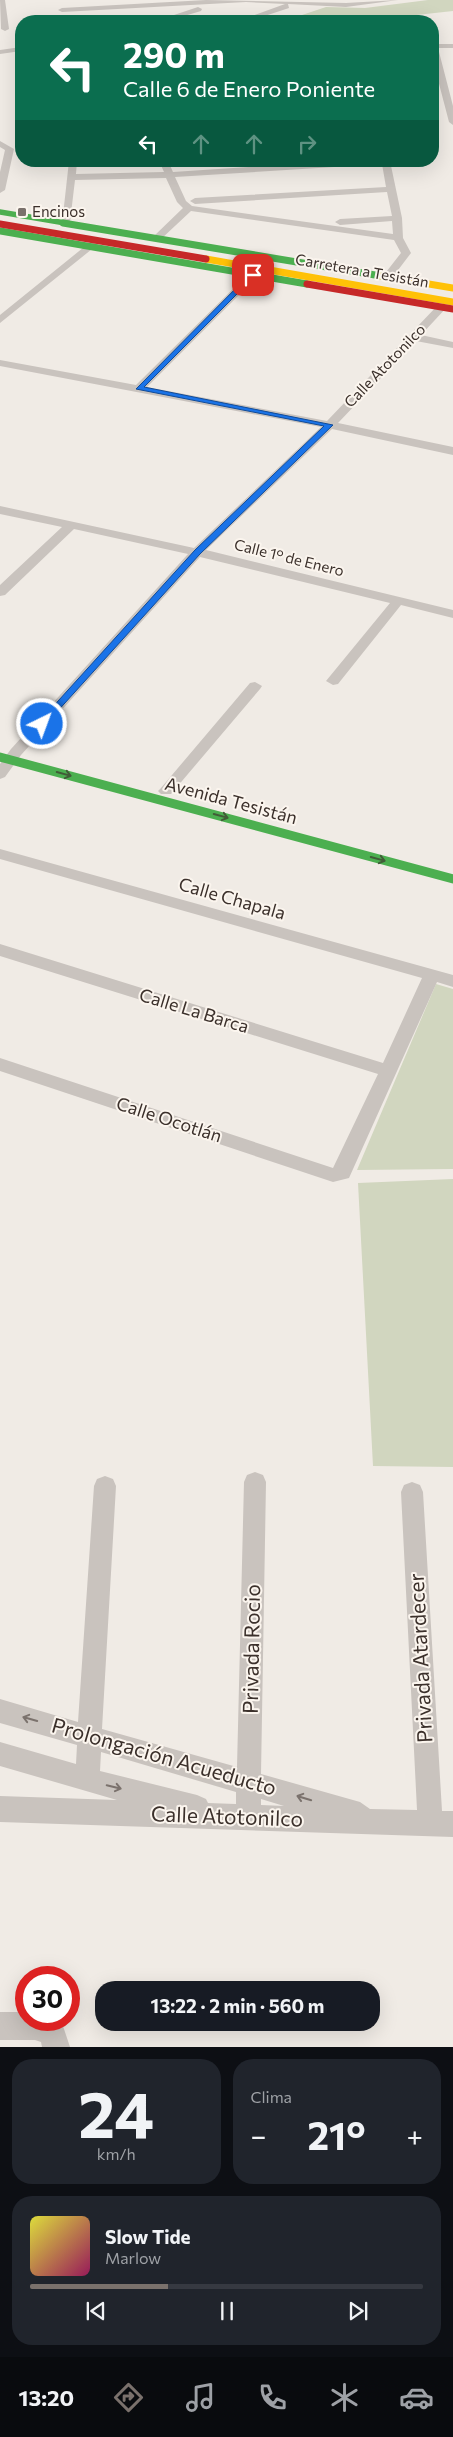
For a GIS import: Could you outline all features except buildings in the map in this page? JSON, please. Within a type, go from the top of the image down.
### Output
[{"type":"main road","points":[[0,212],[453,288]]},
{"type":"main road","name":"Carretera a Tesistán","points":[[0,218],[453,295]]},
{"type":"main road","name":"Carretera a Tesistán","points":[[0,224],[93,244],[449,306]]},
{"type":"main road","points":[[0,231],[93,244],[253,275],[449,306]]},
{"type":"main road","name":"Avenida Tesistán","points":[[0,748],[9,756],[453,879]]},
{"type":"main road","name":"Avenida Tesistán","points":[[9,756],[166,791],[362,842]]},
{"type":"street","points":[[1,0],[6,28]]},
{"type":"street","points":[[70,0],[59,13],[214,1],[323,2],[394,0]]},
{"type":"street","points":[[176,15],[214,1]]},
{"type":"street","points":[[258,15],[294,2]]},
{"type":"street","points":[[439,45],[453,46]]},
{"type":"street","points":[[0,52],[15,50]]},
{"type":"street","points":[[439,84],[446,97],[448,110],[453,122]]},
{"type":"street","points":[[0,144],[10,149],[0,190]]},
{"type":"street","points":[[65,222],[72,167]]},
{"type":"street","points":[[165,167],[168,176],[186,205],[398,238]]},
{"type":"street","points":[[157,238],[186,205],[278,181],[354,167]]},
{"type":"street","points":[[387,167],[397,218],[398,238],[406,253],[388,276]]},
{"type":"street","points":[[70,177],[168,176],[392,189]]},
{"type":"street","points":[[307,224],[397,218]]},
{"type":"street","points":[[0,320],[93,244]]},
{"type":"street","points":[[139,389],[253,275]]},
{"type":"street","name":"Calle Atotonilco","points":[[0,774],[9,756],[198,552],[330,425],[413,337],[449,306]]},
{"type":"street","points":[[413,337],[453,345]]},
{"type":"street","points":[[0,363],[330,425],[453,451]]},
{"type":"street","name":"Calle 1° de Enero","points":[[0,510],[198,552],[453,614]]},
{"type":"street","points":[[0,592],[71,525]]},
{"type":"street","points":[[333,681],[398,601]]},
{"type":"street","points":[[166,791],[255,686]]},
{"type":"street","name":"Calle Chapala","points":[[0,854],[453,982]]},
{"type":"street","name":"Calle La Barca","points":[[0,950],[388,1071]]},
{"type":"street","points":[[388,1071],[432,976]]},
{"type":"street","name":"Calle Ocotlán","points":[[0,1064],[324,1172],[338,1174],[342,1172],[388,1071]]},
{"type":"street","name":"Privada Rocio","points":[[239,1817],[249,1781],[255,1482]]},
{"type":"street","points":[[87,1780],[105,1486]]},
{"type":"street","name":"Privada Atardecer","points":[[412,1492],[441,1824]]},
{"type":"street","name":"Prolongación Acueducto","points":[[0,1711],[249,1781],[384,1822]]},
{"type":"street","points":[[0,1754],[87,1780],[239,1817]]},
{"type":"street","name":"Calle Atotonilco","points":[[0,1809],[441,1824]]},
{"type":"street","points":[[0,2026],[36,2026],[52,2033],[56,2047]]},
{"type":"green space","points":[[428,0],[453,0],[453,11],[416,15],[302,15],[326,7],[365,8]]},
{"type":"green space","points":[[436,984],[453,989],[453,1169],[357,1170]]},
{"type":"green space","points":[[453,1179],[453,1467],[373,1466],[358,1183]]},
{"type":"traffic: fast","points":[[0,212],[381,276]]},
{"type":"traffic: fast","points":[[0,231],[307,284]]},
{"type":"traffic: fast","points":[[0,757],[453,879]]},
{"type":"traffic: slow","points":[[206,259],[453,302]]},
{"type":"traffic: slow","points":[[381,276],[453,288]]},
{"type":"traffic: jam","points":[[0,224],[206,259]]},
{"type":"traffic: jam","points":[[307,284],[453,309]]},
{"type":"place","name":"Encinos","points":[[22,212]]},
{"type":"route","points":[[42,724],[198,552],[330,425],[139,389],[253,275]]}]
